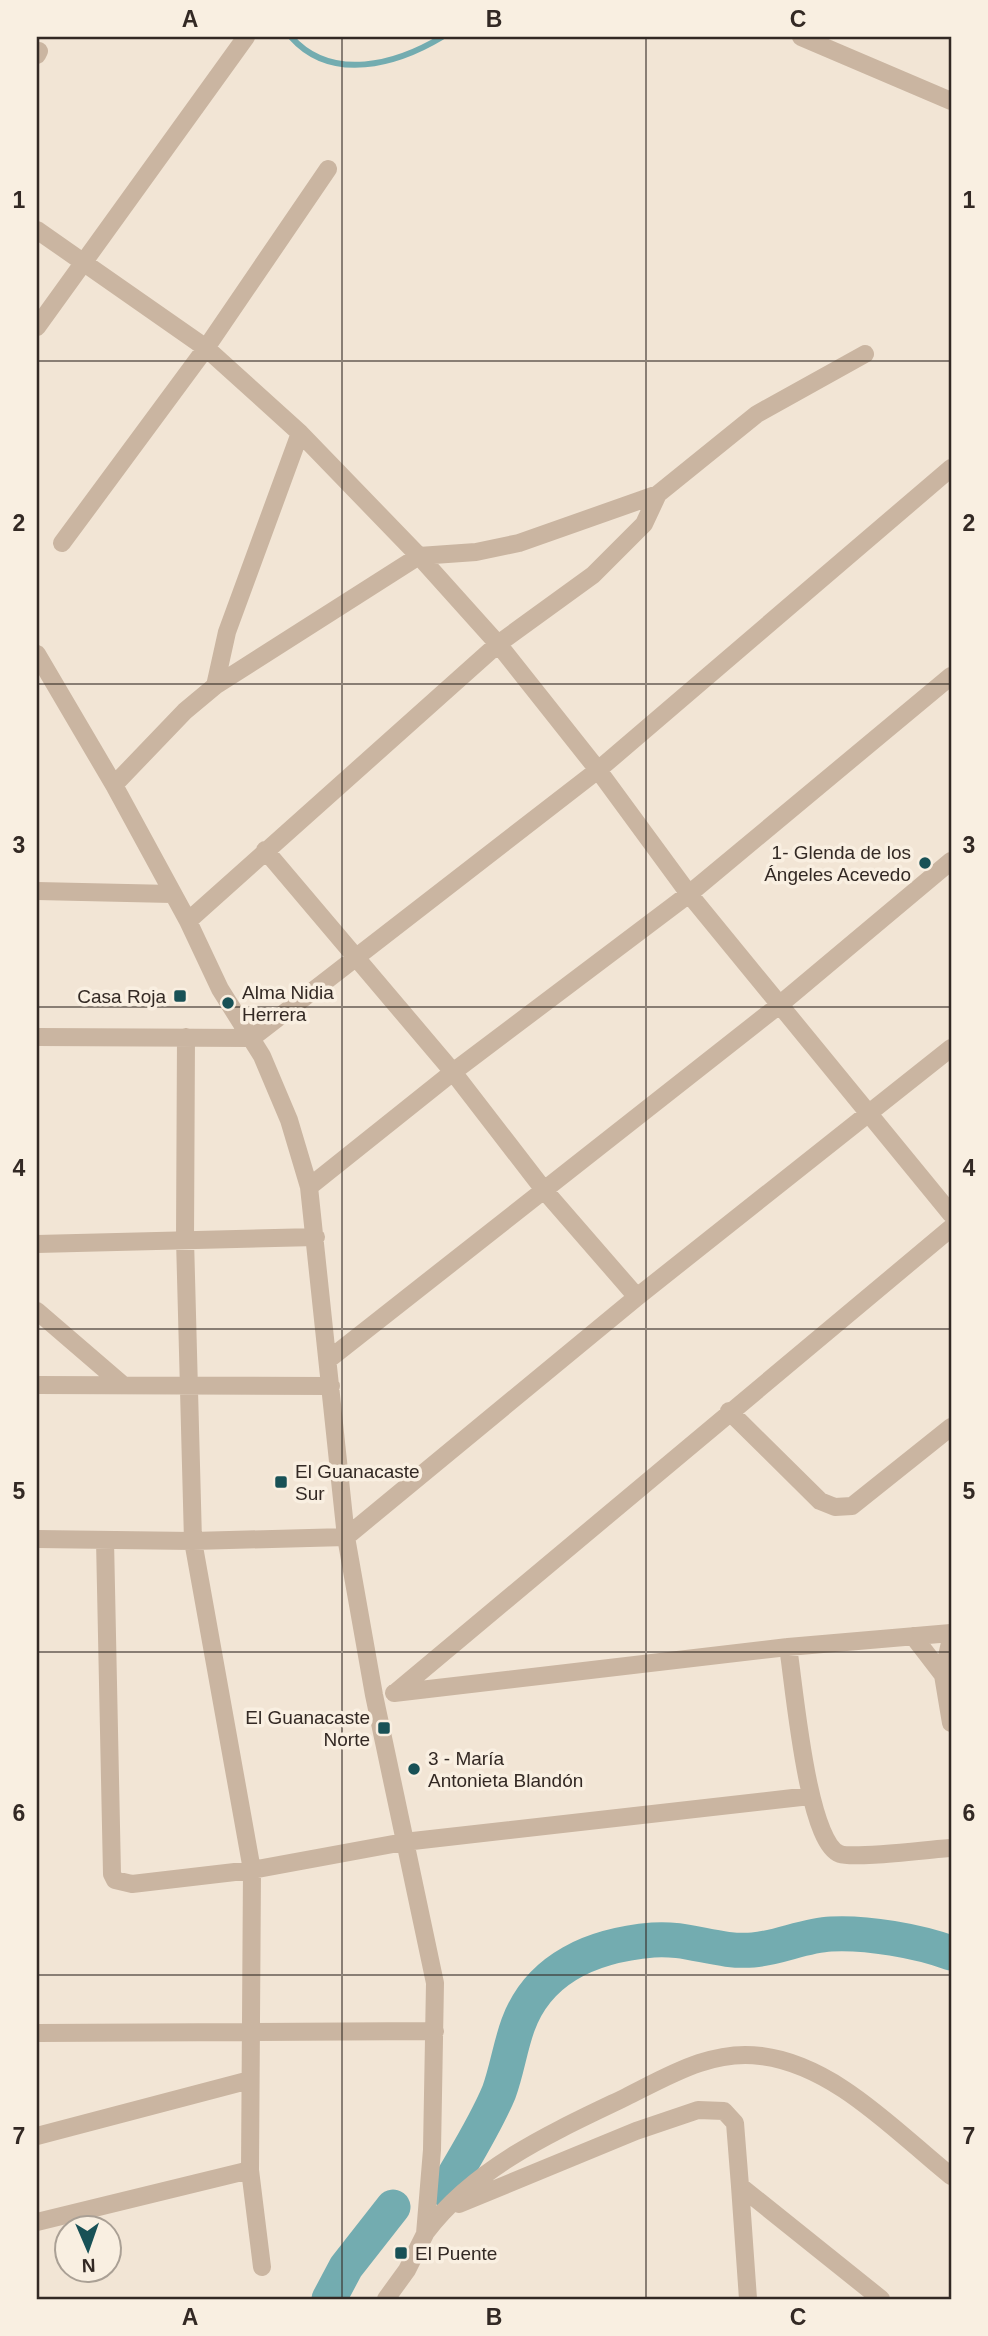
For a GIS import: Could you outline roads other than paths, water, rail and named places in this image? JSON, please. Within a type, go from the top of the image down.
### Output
[{"type":"street","points":[[37,327],[246,37]]},
{"type":"street","points":[[801,37],[951,101]]},
{"type":"street","points":[[62,543],[206,348],[328,169]]},
{"type":"street","points":[[37,230],[206,348],[300,433],[419,556],[498,644],[778,1006],[951,1214]]},
{"type":"street","points":[[114,785],[185,711],[215,686],[419,556],[476,552],[519,543],[657,494],[757,414],[865,354]]},
{"type":"street","points":[[215,686],[227,632],[300,433]]},
{"type":"street","points":[[37,1037],[252,1038],[598,770],[951,468]]},
{"type":"street","points":[[188,921],[498,644],[593,575],[644,524],[657,494]]},
{"type":"street","points":[[37,654],[45,682],[114,785],[188,921],[220,989],[252,1038],[289,1120],[309,1186],[346,1537],[374,1695],[435,1983],[432,2150],[425,2234]]},
{"type":"street","points":[[309,1186],[453,1072],[689,894],[951,676]]},
{"type":"street","points":[[265,850],[453,1072],[544,1190],[637,1297]]},
{"type":"street","points":[[328,1360],[778,1006],[951,861]]},
{"type":"street","points":[[37,891],[172,894]]},
{"type":"street","points":[[186,1037],[185,1239],[193,1541],[252,1870],[250,2170],[261,2267]]},
{"type":"street","points":[[37,1539],[193,1541],[346,1537],[637,1297],[870,1115],[951,1048]]},
{"type":"street","points":[[395,1693],[951,1228]]},
{"type":"street","points":[[37,1244],[316,1237]]},
{"type":"street","points":[[37,1311],[123,1385]]},
{"type":"street","points":[[37,1385],[191,1388],[331,1386]]},
{"type":"street","points":[[729,1411],[820,1501],[835,1507],[852,1506],[951,1427]]},
{"type":"street","points":[[105,1540],[112,1874],[115,1880],[132,1884],[252,1870],[404,1842],[810,1796]]},
{"type":"street","points":[[374,1695],[788,1647],[913,1636],[951,1636],[943,1675],[951,1723]]},
{"type":"street","points":[[913,1636],[943,1675]]},
{"type":"street","points":[[788,1647],[810,1796],[825,1843],[842,1856],[951,1848]]},
{"type":"street","points":[[37,2033],[435,2031]]},
{"type":"street","points":[[386,2299],[407,2270],[425,2234],[443,2210],[481,2178],[540,2138],[701,2060],[760,2055],[803,2068],[844,2091],[951,2176]]},
{"type":"street","points":[[37,2136],[250,2080]]},
{"type":"street","points":[[443,2210],[636,2131],[698,2110],[724,2111],[735,2123],[748,2299]]},
{"type":"street","points":[[37,2222],[250,2170]]},
{"type":"street","points":[[740,2186],[881,2299]]},
{"type":"waterway","points":[[291,37],[307,51],[326,60],[345,64],[385,61],[405,55],[442,37]]},
{"type":"waterway","points":[[446,2190],[493,2105],[527,2005],[554,1974],[590,1954],[610,1947],[653,1940],[753,1950],[821,1935],[845,1934],[892,1938],[951,1953]]},
{"type":"waterway","points":[[329,2299],[346,2267],[393,2207]]},
{"type":"place","name":"1- Glenda de los Ángeles Acevedo","points":[[925,863]]},
{"type":"place","name":"Casa Roja","points":[[180,996]]},
{"type":"place","name":"Alma Nidia Herrera","points":[[228,1003]]},
{"type":"place","name":"El Guanacaste Sur","points":[[281,1482]]},
{"type":"place","name":"El Guanacaste Norte","points":[[384,1728]]},
{"type":"place","name":"3 - María Antonieta Blandón","points":[[414,1769]]},
{"type":"place","name":"El Puente","points":[[401,2253]]}]
